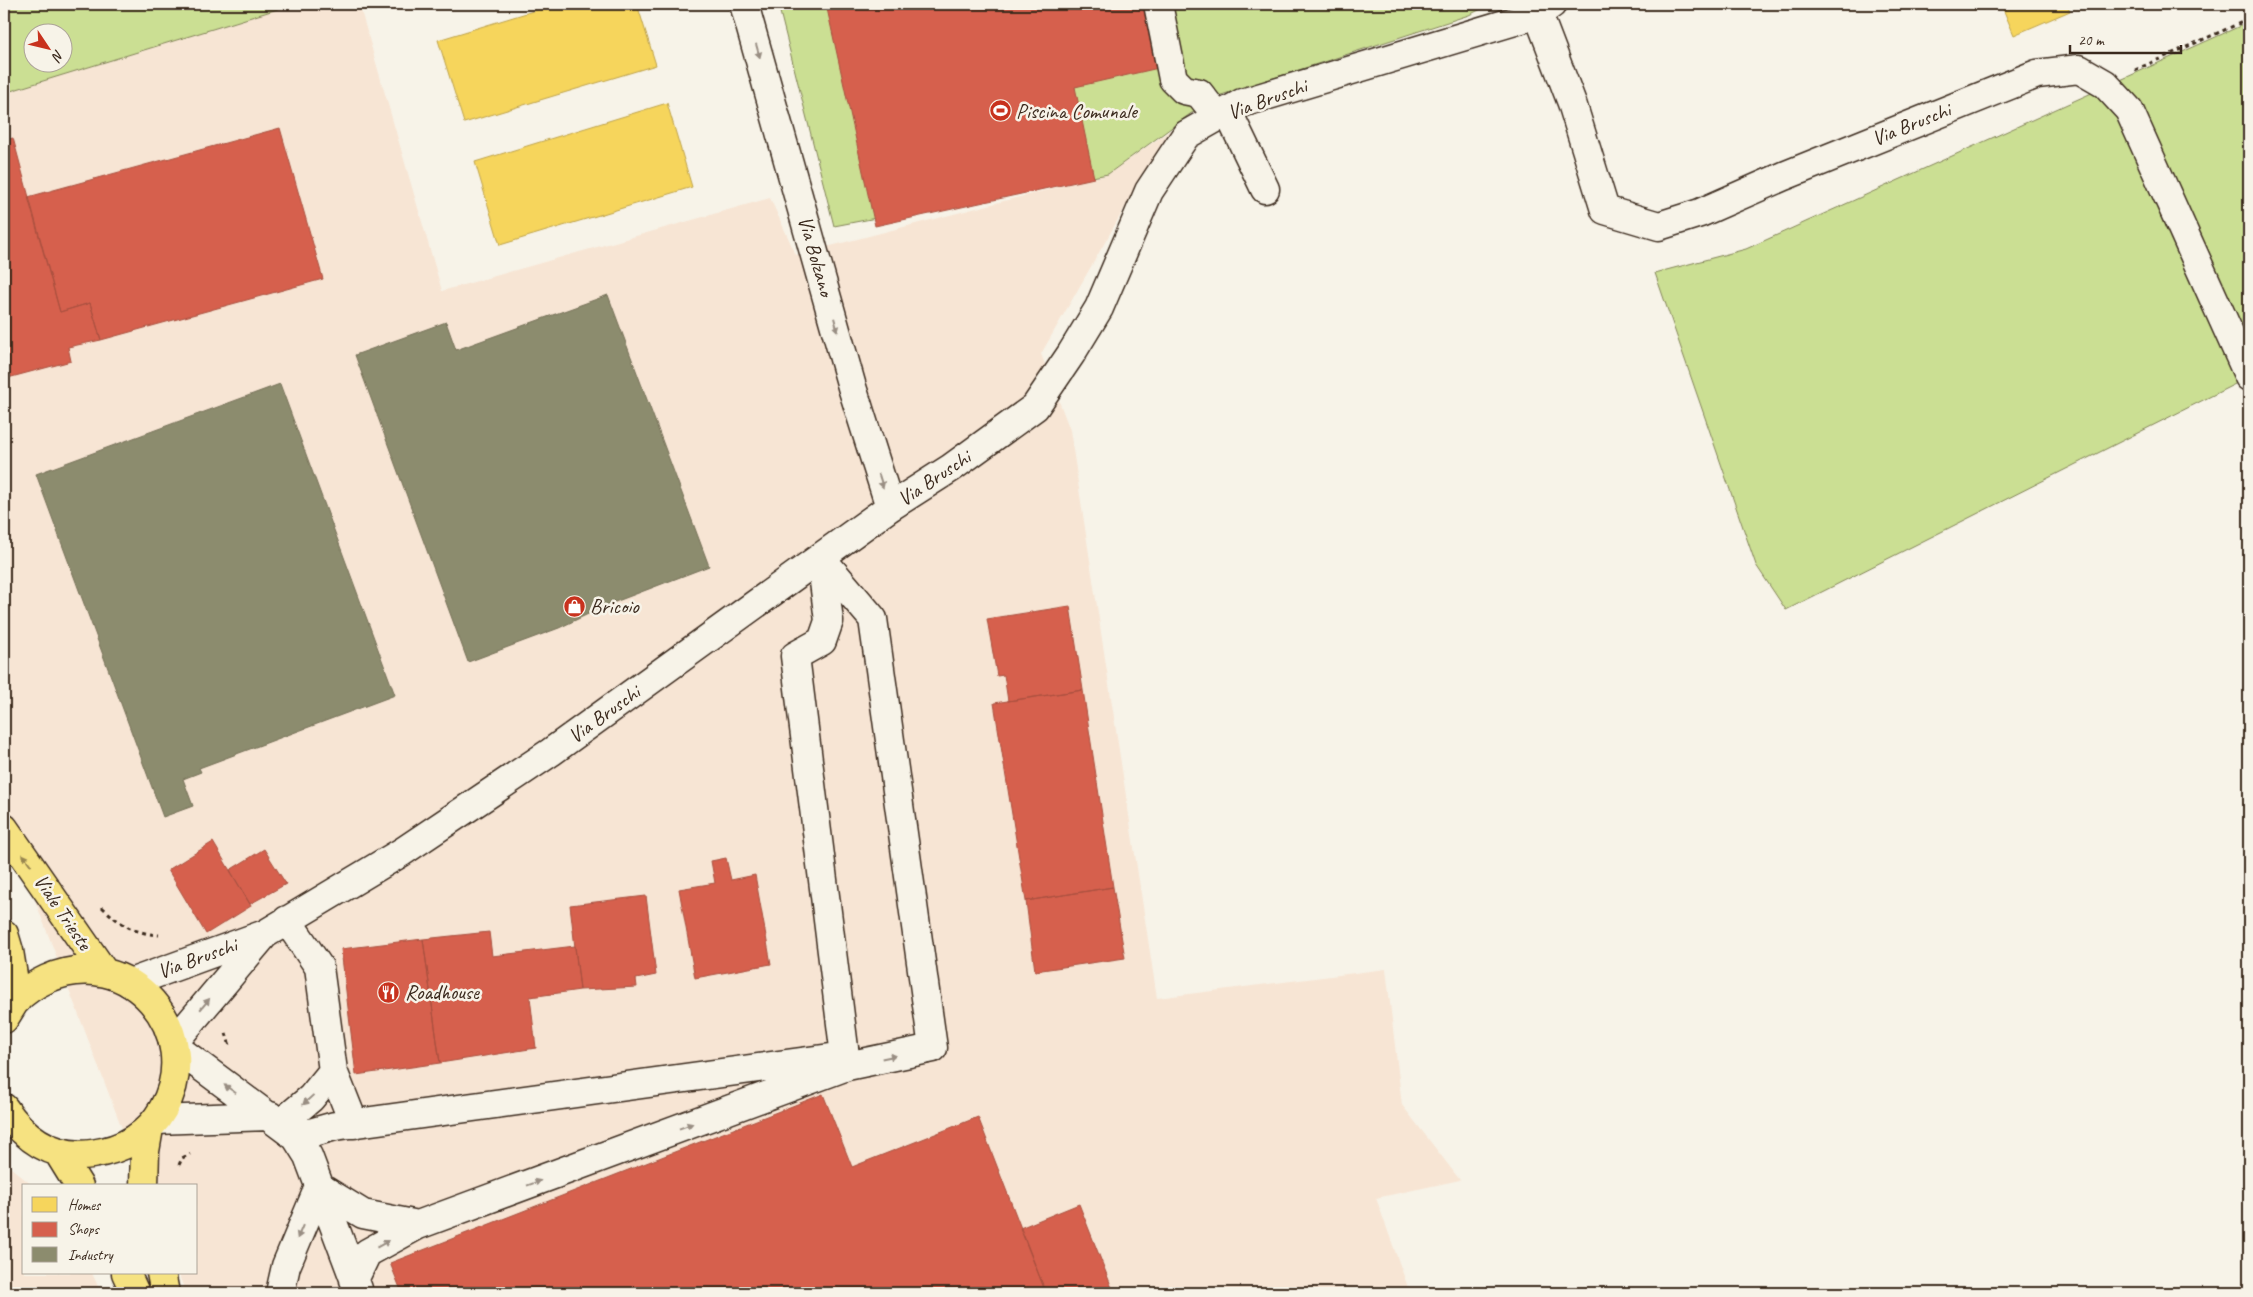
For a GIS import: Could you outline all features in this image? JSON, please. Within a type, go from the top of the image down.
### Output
[{"type":"main road","name":"Viale Trieste","points":[[4,828],[104,972]]},
{"type":"main road","points":[[4,934],[9,951],[10,1010]]},
{"type":"main road","points":[[10,1010],[35,985],[57,975],[81,971],[104,972],[130,983],[158,1007],[168,1024],[174,1044],[176,1072],[169,1098],[153,1124],[145,1151],[144,1184]]},
{"type":"main road","points":[[8,1118],[35,1142],[58,1152],[82,1155],[107,1152],[130,1143],[153,1124]]},
{"type":"main road","points":[[58,1152],[78,1184]]},
{"type":"main road","points":[[126,1274],[136,1293]]},
{"type":"main road","points":[[161,1274],[165,1293]]},
{"type":"street","name":"Via Bolzano","points":[[744,4],[852,387],[890,507]]},
{"type":"street","points":[[1158,4],[1173,79],[1184,90],[1199,93],[1223,114],[1265,189]]},
{"type":"street","name":"Via Bruschi","points":[[130,983],[276,927],[402,852],[551,752],[890,507],[951,468],[1035,407],[1099,308],[1149,191],[1186,135],[1242,103],[1545,9],[1605,210],[1659,226],[1700,213],[1784,176],[2037,74],[2079,69],[2105,84],[2129,110],[2249,377]]},
{"type":"street","points":[[821,558],[829,621],[822,642],[795,656],[846,1061]]},
{"type":"street","points":[[153,1124],[354,1124],[846,1061],[933,1048],[873,619],[821,558]]},
{"type":"street","name":"Via Bruschi","points":[[174,1044],[276,927]]},
{"type":"street","points":[[276,927],[320,967],[332,1072],[354,1124]]},
{"type":"street","points":[[174,1044],[197,1065],[282,1125],[308,1156],[357,1287]]},
{"type":"street","points":[[357,1287],[367,1253],[418,1224],[846,1061]]},
{"type":"street","points":[[282,1125],[311,1098],[332,1072]]},
{"type":"street","points":[[319,1186],[363,1214],[418,1224]]},
{"type":"street","points":[[280,1293],[286,1266],[319,1186]]},
{"type":"path","points":[[2105,84],[2249,19]]},
{"type":"shaded area","points":[[294,4],[359,4],[442,291],[770,198],[796,255],[1108,174],[1179,124],[1128,202],[1041,354],[1070,430],[1157,998],[1386,969],[1402,1105],[1460,1180],[1376,1198],[1410,1293],[186,1293],[178,1274],[198,1274],[198,1184],[143,1184],[4,819],[4,93]]},
{"type":"shaded area","points":[[4,1162],[31,1184],[22,1184],[22,1274],[92,1274],[101,1293],[4,1293]]},
{"type":"green space","points":[[4,4],[294,4],[4,93]]},
{"type":"green space","name":"Piscina Comunale","points":[[778,4],[1491,4],[1469,15],[1212,98],[1108,174],[834,226]]},
{"type":"green space","points":[[2249,22],[2249,377],[1786,610],[1756,565],[1655,273],[1746,249]]},
{"type":"building: Homes","points":[[556,4],[637,4],[656,65],[464,123],[438,40]]},
{"type":"building: Homes","points":[[2001,4],[2067,4],[2070,11],[2014,35]]},
{"type":"building: Homes","points":[[667,103],[692,187],[500,245],[475,162]]},
{"type":"building: Shops","points":[[826,4],[1150,4],[1163,67],[1075,87],[1094,178],[875,226]]},
{"type":"building: Shops","points":[[280,128],[323,279],[101,340],[90,303],[60,312],[28,197]]},
{"type":"building: Shops","points":[[13,138],[60,312],[90,303],[101,340],[68,347],[71,361],[4,379],[4,140]]},
{"type":"building: Shops","points":[[1070,606],[1083,690],[1008,701],[1004,675],[997,676],[987,619]]},
{"type":"building: Shops","points":[[1083,690],[1113,887],[1026,901],[994,703]]},
{"type":"building: Shops","points":[[213,842],[251,906],[206,934],[168,870]]},
{"type":"building: Shops","points":[[264,849],[286,884],[250,904],[230,870]]},
{"type":"building: Shops","points":[[726,858],[731,880],[755,875],[771,964],[695,978],[679,889],[715,883],[711,861]]},
{"type":"building: Shops","points":[[1113,887],[1125,958],[1035,971],[1026,901]]},
{"type":"building: Shops","points":[[646,896],[656,975],[636,979],[637,987],[580,990],[570,905]]},
{"type":"building: Shops","points":[[489,932],[492,956],[575,946],[580,990],[530,997],[536,1048],[440,1063],[423,939]]},
{"type":"building: Shops","name":"Roadhouse","points":[[423,939],[440,1063],[356,1075],[341,949]]},
{"type":"building: Shops","points":[[823,1094],[852,1167],[978,1117],[1046,1293],[402,1293],[390,1263]]},
{"type":"building: Shops","points":[[1079,1204],[1114,1293],[1046,1293],[1020,1228]]},
{"type":"building: Industry","points":[[608,295],[709,566],[607,605],[559,628],[468,662],[355,355],[446,322],[456,350]]},
{"type":"building: Industry","points":[[280,384],[395,695],[199,768],[201,772],[183,779],[193,806],[163,817],[36,474]]},
{"type":"place","name":"Piscina Comunale","points":[[1000,111]]},
{"type":"place","name":"Bricoio","points":[[574,606]]},
{"type":"place","name":"Roadhouse","points":[[389,992]]}]
